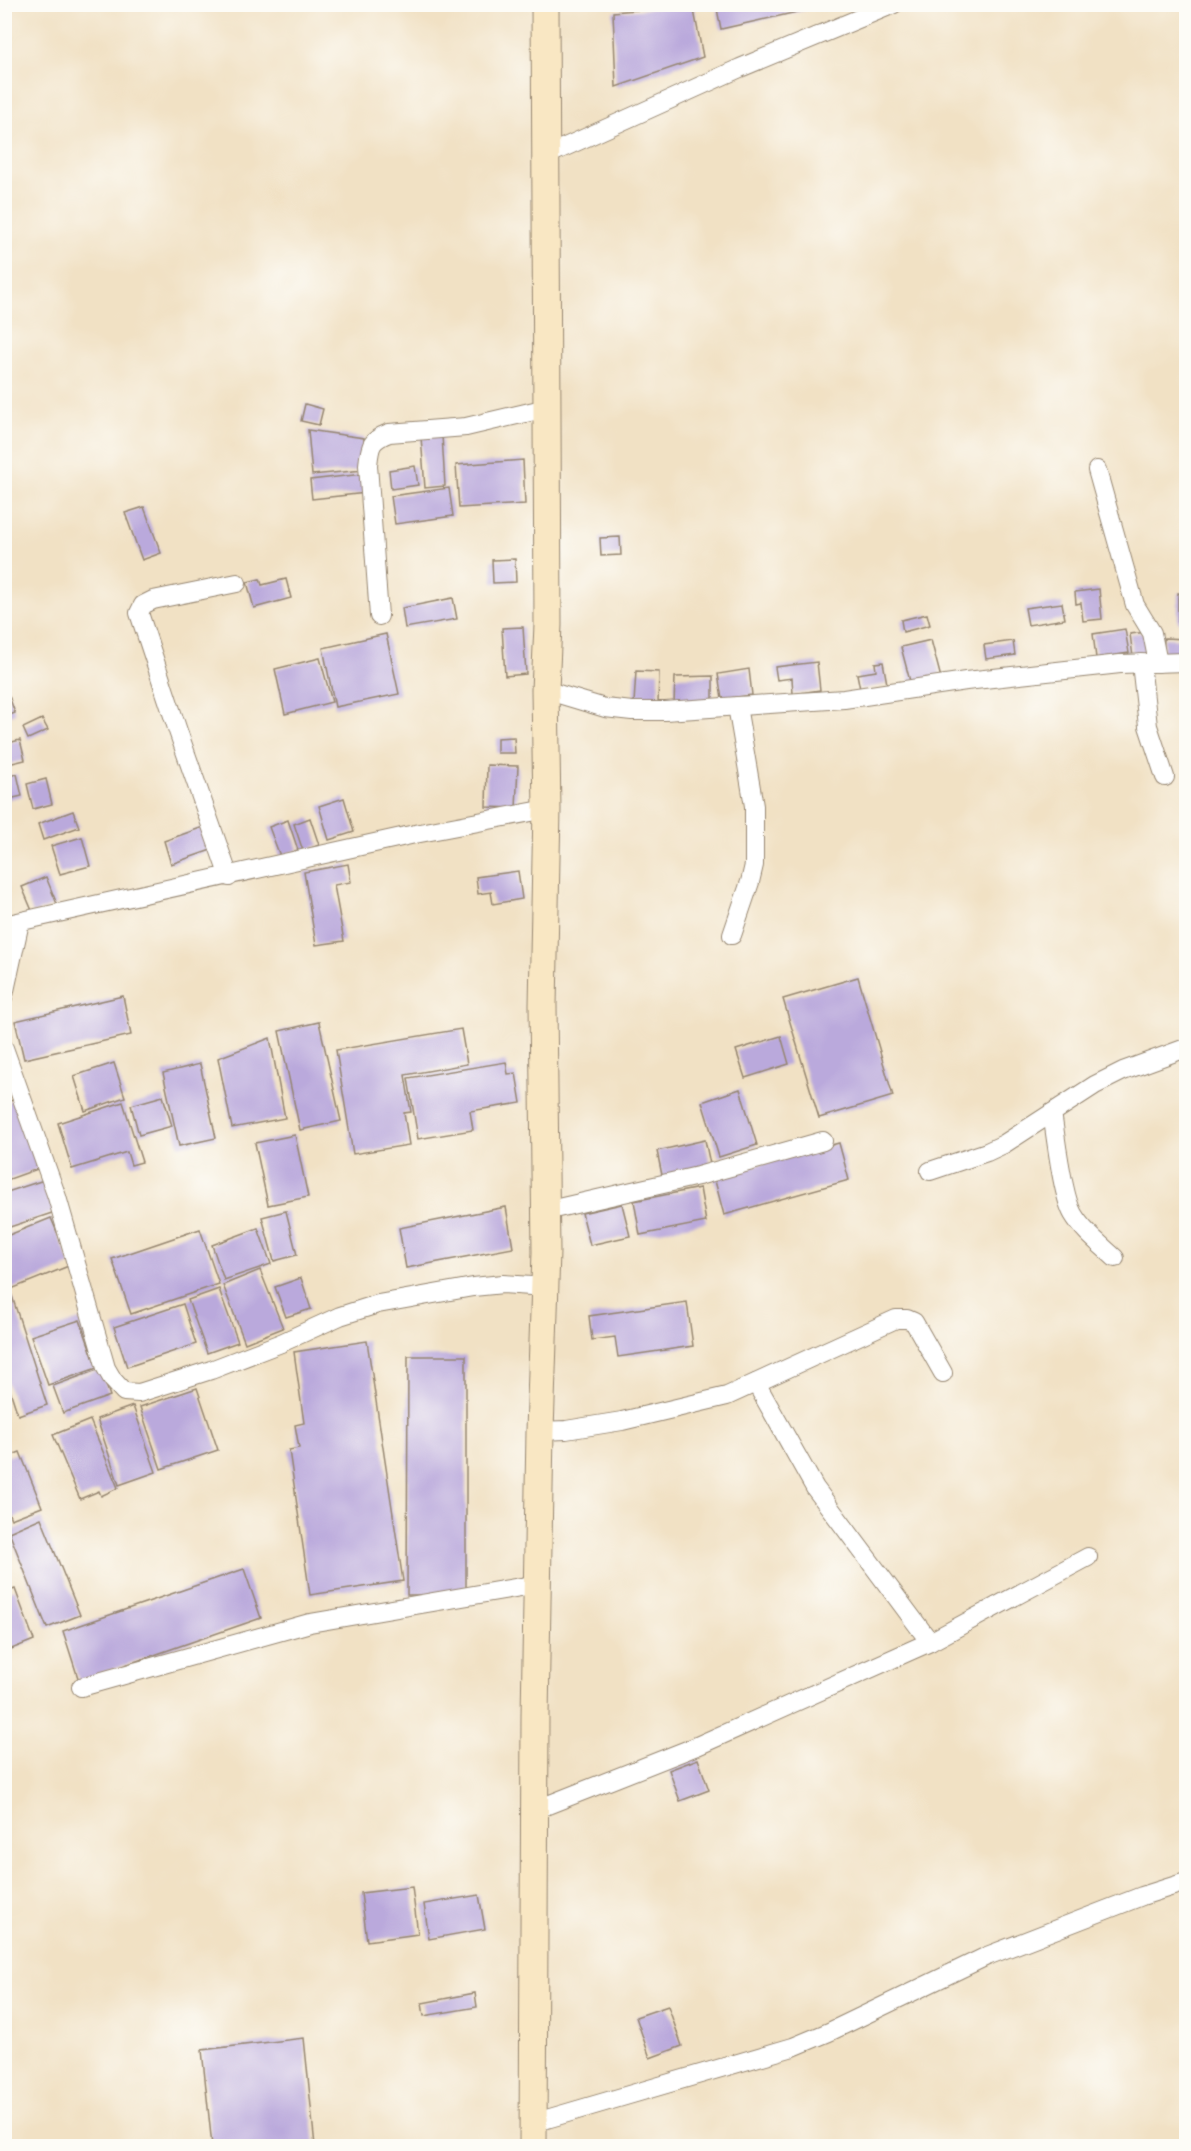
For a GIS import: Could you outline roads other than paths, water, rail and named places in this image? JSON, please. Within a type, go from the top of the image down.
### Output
[{"type":"main road","points":[[533,2135],[540,1431],[545,1287],[543,1005],[547,809],[545,690],[548,625],[545,4]]},
{"type":"street","points":[[545,156],[740,68],[894,4]]},
{"type":"street","points":[[379,616],[368,465],[370,447],[378,437],[389,433],[466,427],[547,408]]},
{"type":"street","points":[[1097,470],[1135,605],[1155,640],[1150,663],[1148,726],[1165,777]]},
{"type":"street","points":[[229,877],[139,613],[143,605],[153,600],[237,583]]},
{"type":"street","points":[[545,690],[605,708],[665,711],[844,699],[966,681],[1120,664],[1186,662]]},
{"type":"street","points":[[732,935],[754,865],[754,806],[737,706]]},
{"type":"street","points":[[4,995],[12,924],[415,834],[547,809]]},
{"type":"street","points":[[4,1048],[57,1197],[106,1368],[124,1392],[139,1393],[211,1370],[340,1316],[378,1304],[473,1287],[503,1284],[545,1287]]},
{"type":"street","points":[[930,1171],[1004,1144],[1095,1086],[1123,1071],[1186,1048]]},
{"type":"street","points":[[1052,1113],[1071,1212],[1081,1226],[1115,1258]]},
{"type":"street","points":[[545,1211],[698,1176],[823,1141]]},
{"type":"street","points":[[540,1431],[566,1431],[709,1401],[756,1383],[896,1319],[907,1319],[914,1322],[943,1373]]},
{"type":"street","points":[[756,1383],[815,1488],[930,1642]]},
{"type":"street","points":[[535,1809],[697,1746],[930,1642],[1088,1557]]},
{"type":"street","points":[[81,1687],[310,1623],[538,1584]]},
{"type":"street","points":[[533,2135],[793,2047],[987,1956],[1142,1896],[1186,1882]]}]
